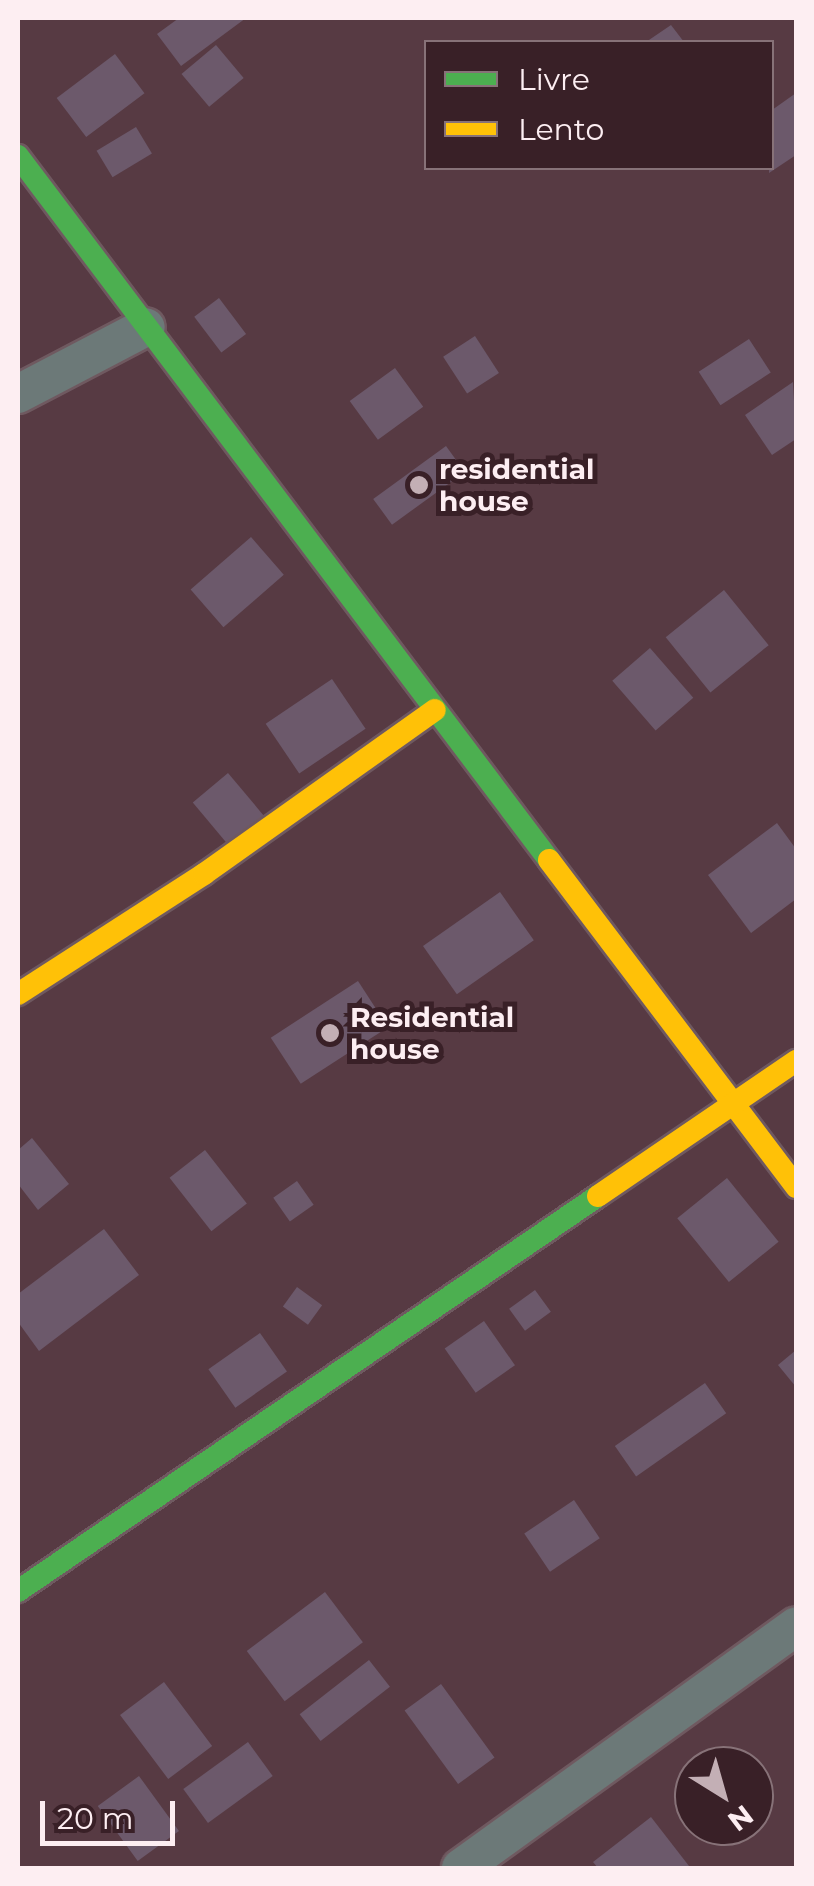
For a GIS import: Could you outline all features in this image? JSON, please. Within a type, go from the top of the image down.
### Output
[{"type":"street","points":[[18,156],[796,1187]]},
{"type":"street","points":[[18,394],[146,327]]},
{"type":"street","points":[[18,994],[204,874],[435,710]]},
{"type":"street","points":[[18,1590],[736,1106],[796,1061]]},
{"type":"street","points":[[462,1868],[796,1626]]},
{"type":"building","points":[[179,18],[246,18],[181,66],[157,34]]},
{"type":"building","points":[[671,25],[682,40],[649,40]]},
{"type":"building","points":[[216,45],[244,78],[209,107],[182,74]]},
{"type":"building","points":[[115,54],[144,93],[86,137],[57,98]]},
{"type":"building","points":[[796,93],[796,155],[774,170],[774,109]]},
{"type":"building","points":[[136,127],[152,154],[113,177],[97,151]]},
{"type":"building","points":[[219,298],[246,334],[221,353],[194,317]]},
{"type":"building","name":"Residential house","points":[[475,336],[499,373],[467,394],[443,357]]},
{"type":"building","points":[[749,339],[771,373],[720,405],[699,372]]},
{"type":"building","name":"Residential house","points":[[395,368],[423,407],[378,440],[350,401]]},
{"type":"building","points":[[793,382],[796,439],[772,455],[745,415]]},
{"type":"building","name":"residential house","points":[[446,446],[465,472],[392,525],[373,499]]},
{"type":"building","points":[[251,537],[284,575],[223,627],[191,589]]},
{"type":"building","points":[[724,590],[769,645],[710,692],[666,637]]},
{"type":"building","points":[[650,648],[693,698],[656,731],[612,681]]},
{"type":"building","points":[[332,679],[366,729],[299,773],[266,724]]},
{"type":"building","points":[[228,773],[264,816],[229,845],[193,803]]},
{"type":"building","points":[[777,823],[796,849],[796,899],[751,933],[708,875]]},
{"type":"building","points":[[500,892],[534,940],[457,994],[423,946]]},
{"type":"building","name":"Residential house","points":[[358,981],[388,1027],[301,1084],[271,1038]]},
{"type":"building","points":[[32,1138],[69,1184],[38,1210],[18,1184],[18,1150]]},
{"type":"building","points":[[205,1150],[247,1204],[211,1231],[170,1178]]},
{"type":"building","points":[[727,1178],[779,1242],[729,1282],[677,1218]]},
{"type":"building","points":[[297,1181],[314,1205],[290,1221],[273,1198]]},
{"type":"building","points":[[104,1229],[139,1275],[39,1351],[18,1322],[18,1294]]},
{"type":"building","points":[[297,1287],[322,1305],[308,1325],[283,1306]]},
{"type":"building","points":[[535,1290],[551,1312],[525,1331],[509,1309]]},
{"type":"building","points":[[484,1321],[515,1365],[476,1393],[445,1349]]},
{"type":"building","points":[[260,1333],[287,1372],[235,1408],[208,1369]]},
{"type":"building","points":[[796,1350],[796,1387],[778,1365]]},
{"type":"building","points":[[705,1383],[726,1413],[636,1476],[615,1446]]},
{"type":"building","points":[[574,1500],[600,1538],[550,1572],[524,1534]]},
{"type":"building","points":[[325,1592],[363,1642],[285,1701],[247,1651]]},
{"type":"building","points":[[369,1660],[390,1687],[321,1741],[300,1714]]},
{"type":"building","points":[[164,1682],[212,1746],[168,1779],[120,1715]]},
{"type":"building","points":[[441,1684],[494,1758],[458,1784],[405,1710]]},
{"type":"building","points":[[248,1742],[273,1776],[208,1823],[183,1789]]},
{"type":"building","points":[[139,1776],[179,1831],[138,1861],[98,1806]]},
{"type":"building","points":[[651,1817],[689,1866],[598,1868],[593,1862]]},
{"type":"traffic: fast","points":[[18,156],[549,860]]},
{"type":"traffic: fast","points":[[18,1591],[598,1196]]},
{"type":"traffic: slow","points":[[18,994],[204,874],[435,710]]},
{"type":"traffic: slow","points":[[549,860],[796,1187]]},
{"type":"traffic: slow","points":[[598,1196],[796,1061]]},
{"type":"place","name":"residential house","points":[[419,485]]},
{"type":"place","name":"Residential house","points":[[330,1033]]}]
